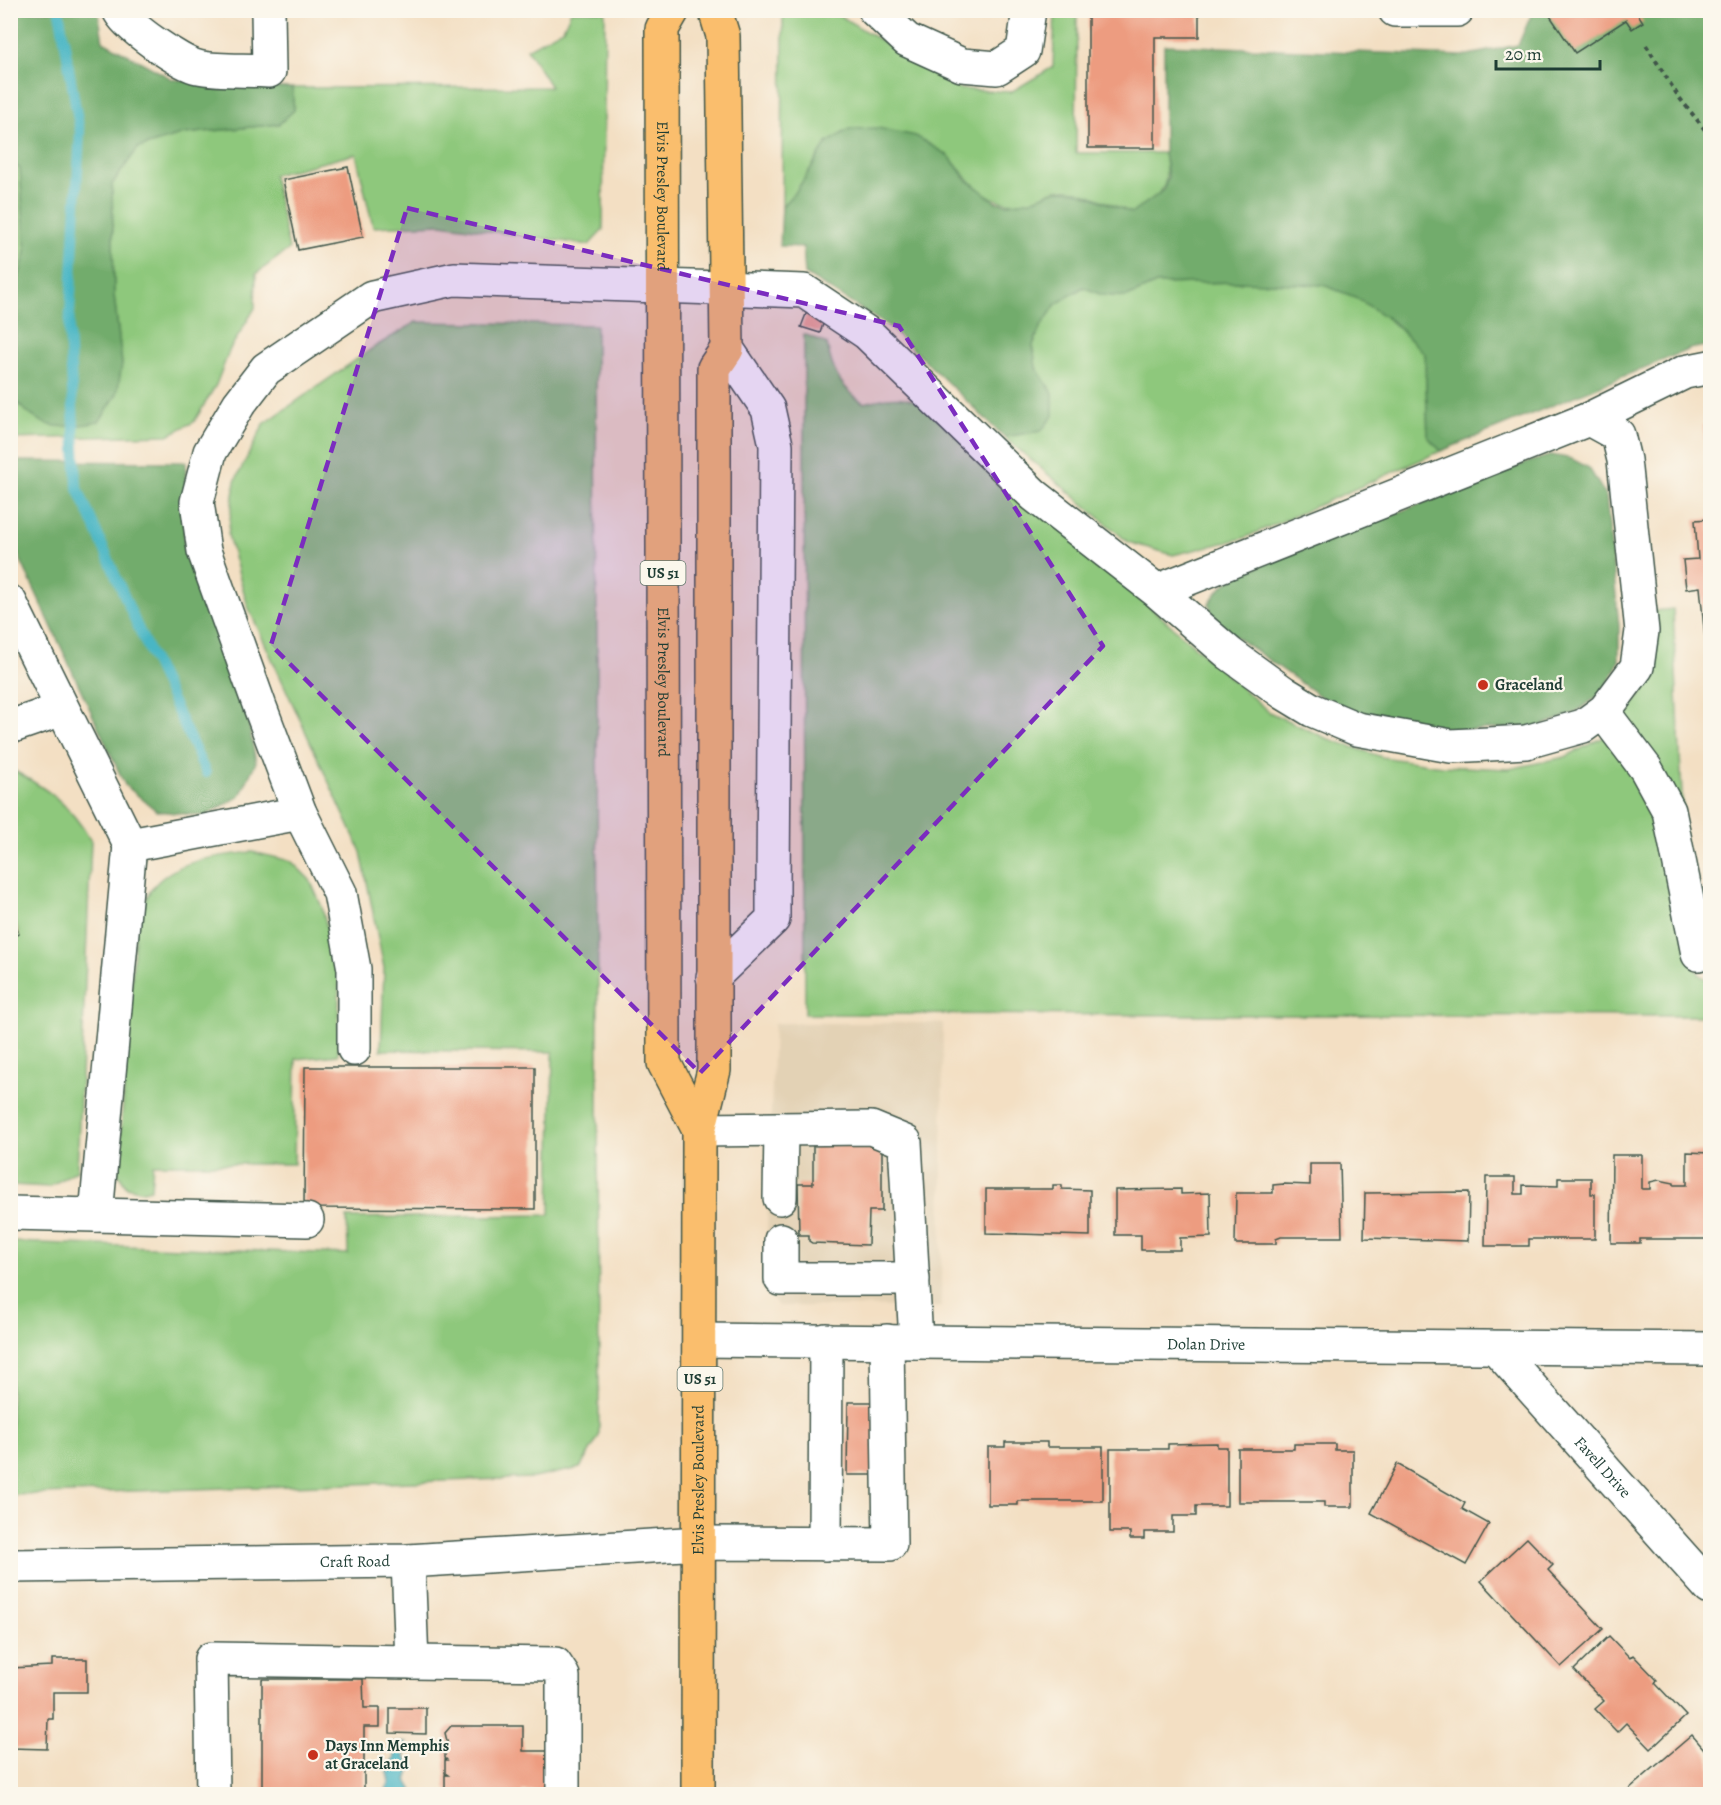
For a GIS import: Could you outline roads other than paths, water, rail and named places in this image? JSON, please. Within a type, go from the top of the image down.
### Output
[{"type":"main road","name":"Elvis Presley Boulevard","points":[[672,10],[662,29],[664,1063],[699,1130]]},
{"type":"main road","name":"Elvis Presley Boulevard","points":[[698,1794],[699,1130],[714,1070],[714,368],[727,349],[723,36],[715,10]]},
{"type":"street","points":[[119,10],[123,19],[136,31],[197,67],[269,70],[268,10]]},
{"type":"street","points":[[875,10],[907,40],[962,65],[998,68],[1023,51],[1029,10]]},
{"type":"street","points":[[1395,10],[1457,10]]},
{"type":"street","points":[[354,1049],[354,969],[339,893],[300,813],[260,707],[203,541],[197,502],[210,452],[239,404],[266,369],[372,297],[454,279],[804,291],[867,333],[1034,495],[1157,591],[1230,654],[1284,693],[1312,710],[1357,729],[1451,746],[1526,742],[1583,726],[1603,712],[1621,693],[1637,668],[1642,631],[1624,460],[1618,435],[1589,418]]},
{"type":"street","points":[[713,977],[772,919],[773,885],[776,445],[768,409],[727,349]]},
{"type":"street","points":[[1157,591],[1589,418],[1685,372],[1710,367]]},
{"type":"street","points":[[10,602],[130,845],[96,1215]]},
{"type":"street","points":[[10,727],[62,709]]},
{"type":"street","points":[[1603,712],[1646,769],[1669,811],[1698,954]]},
{"type":"street","points":[[130,845],[300,813]]},
{"type":"street","points":[[699,1130],[871,1128],[905,1142],[913,1279],[902,1341]]},
{"type":"street","points":[[780,1198],[782,1129]]},
{"type":"street","points":[[10,1214],[307,1220]]},
{"type":"street","points":[[780,1240],[781,1279],[913,1279]]},
{"type":"street","name":"Dolan Drive","points":[[700,1341],[1710,1350]]},
{"type":"street","points":[[825,1544],[826,1341]]},
{"type":"street","name":"Craft Road","points":[[10,1566],[408,1561],[700,1542],[890,1544],[902,1341]]},
{"type":"street","name":"Favell Drive","points":[[1496,1348],[1710,1588]]},
{"type":"street","points":[[408,1561],[412,1662]]},
{"type":"street","points":[[213,1794],[212,1659],[555,1664],[563,1676],[563,1794]]},
{"type":"water","points":[[393,1743],[406,1743],[404,1757],[410,1768],[407,1781],[415,1794],[384,1794],[390,1781],[387,1768],[395,1757]]},
{"type":"waterway","points":[[59,10],[80,132],[69,330],[77,486],[136,623],[206,773]]},
{"type":"place","name":"Graceland","points":[[1483,685]]},
{"type":"place","name":"Days Inn Memphis at Graceland","points":[[313,1755]]}]
